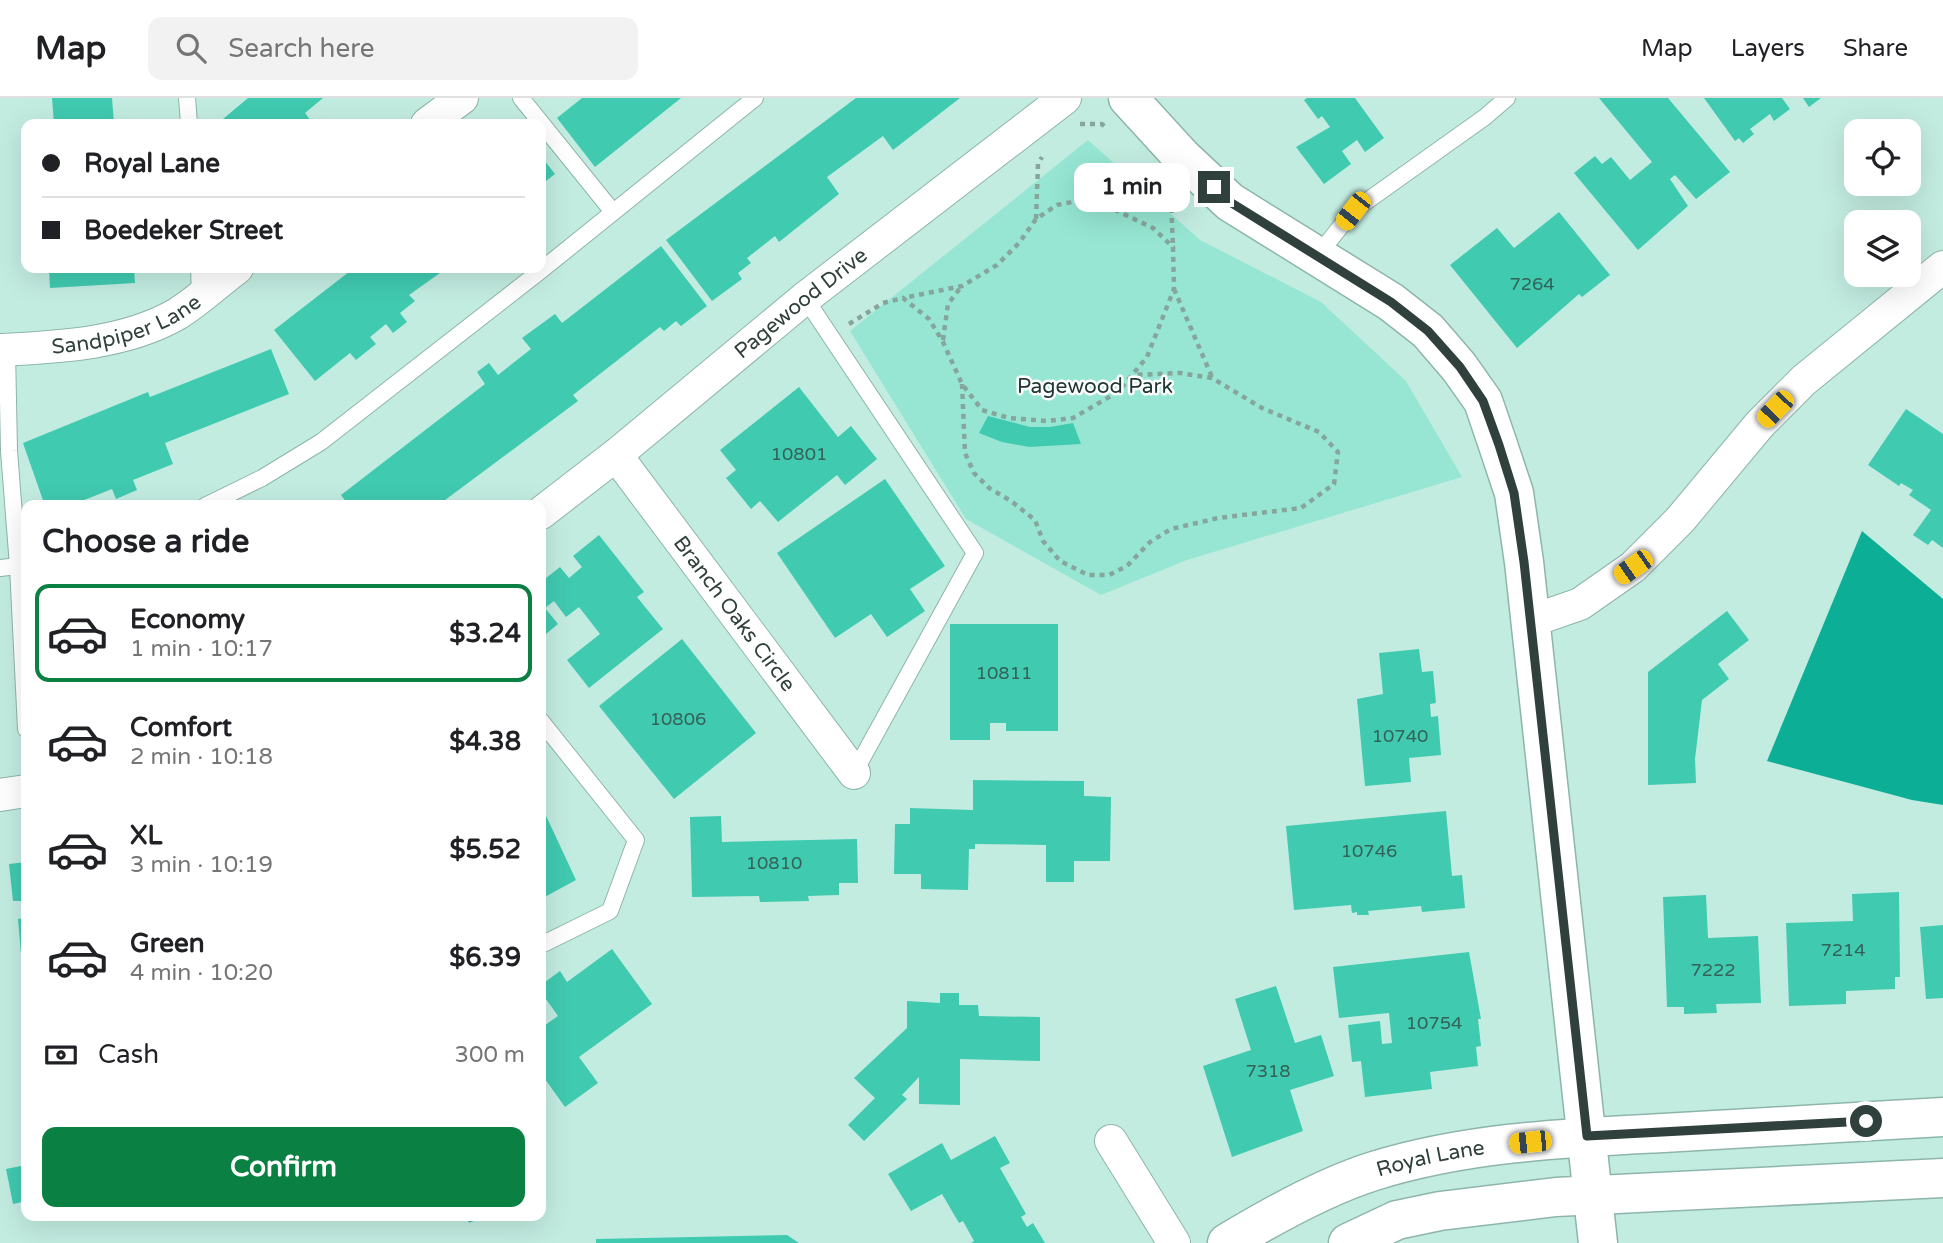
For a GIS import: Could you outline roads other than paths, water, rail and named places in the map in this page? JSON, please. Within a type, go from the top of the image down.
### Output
[{"type":"main road","points":[[1128,98],[1182,157],[1230,202],[1391,302],[1428,331],[1460,367],[1483,401],[1514,493],[1531,621],[1598,1243]]},
{"type":"main road","name":"Royal Lane","points":[[1348,1243],[1397,1220],[1440,1210],[1590,1164],[1943,1117]]},
{"type":"main road","name":"Royal Lane","points":[[1227,1243],[1254,1226],[1373,1172],[1408,1162],[1491,1146],[1590,1164],[1943,1178]]},
{"type":"street","points":[[434,119],[462,98]]},
{"type":"street","name":"Pagewood Drive","points":[[546,509],[616,455],[805,298],[1068,111]]},
{"type":"street","name":"Sandpiper Lane","points":[[3,350],[80,344],[140,331],[178,313],[199,281],[222,273]]},
{"type":"street","points":[[1531,621],[1580,604],[1633,567],[1681,520],[1751,434],[1804,380],[1935,286]]},
{"type":"street","name":"Branch Oaks Circle","points":[[616,455],[854,773]]},
{"type":"street","points":[[0,796],[21,792]]},
{"type":"street","points":[[1111,1141],[1174,1243]]},
{"type":"lane","points":[[187,98],[189,119]]},
{"type":"lane","points":[[520,98],[537,119]]},
{"type":"lane","points":[[546,264],[755,98]]},
{"type":"lane","points":[[1318,256],[1353,211],[1485,117],[1507,98]]},
{"type":"lane","points":[[546,130],[612,212]]},
{"type":"lane","points":[[217,500],[262,478],[321,442],[535,273]]},
{"type":"lane","points":[[805,298],[975,552],[854,773]]},
{"type":"lane","points":[[3,350],[9,451],[21,556]]},
{"type":"lane","points":[[0,568],[21,565]]},
{"type":"lane","points":[[546,727],[636,840],[610,911],[546,943]]},
{"type":"park label","name":"Pagewood Park","points":[[1095,386]]}]
